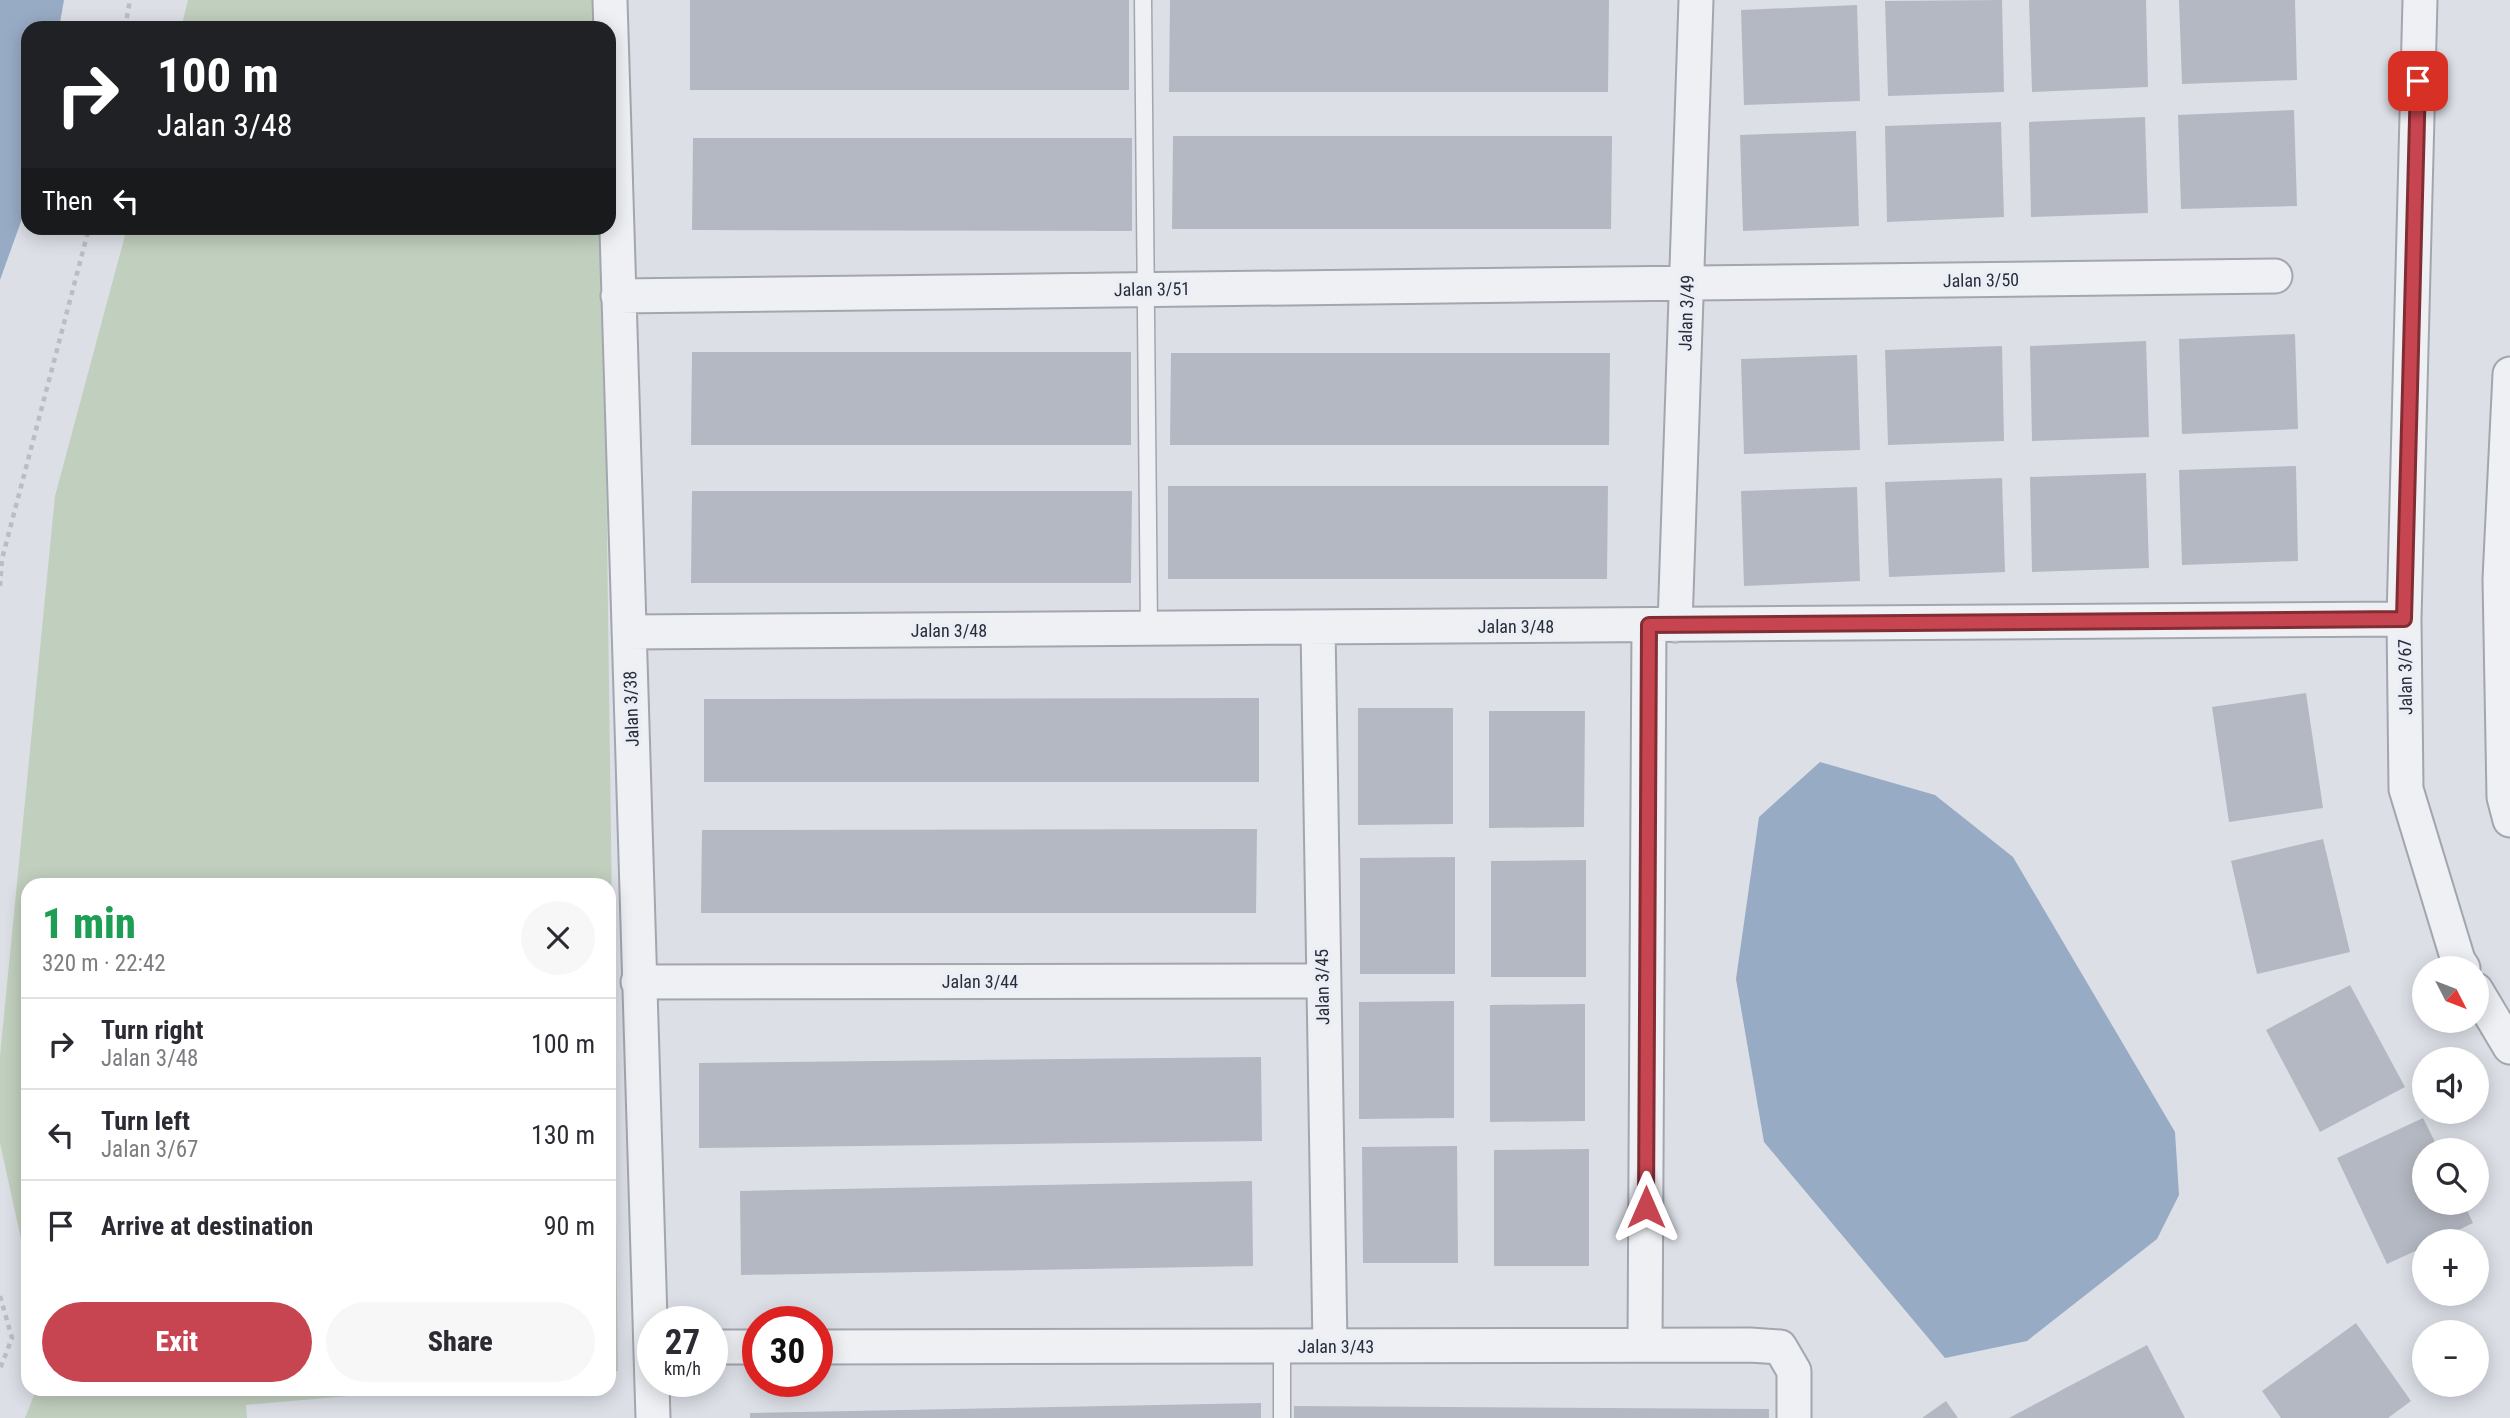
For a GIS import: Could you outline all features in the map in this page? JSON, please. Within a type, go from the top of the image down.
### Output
[{"type":"street","name":"Jalan 3/38","points":[[610,0],[611,21]]},
{"type":"street","name":"Jalan 3/49","points":[[1646,1345],[1662,625],[1687,283],[1696,0]]},
{"type":"street","name":"Jalan 3/67","points":[[2420,0],[2404,619],[2406,789],[2457,956]]},
{"type":"street","name":"Jalan 3/38","points":[[616,222],[638,982],[650,1306]]},
{"type":"street","name":"Jalan 3/50","points":[[1687,283],[2275,276]]},
{"type":"street","name":"Jalan 3/51","points":[[618,296],[1687,283]]},
{"type":"street","points":[[2510,374],[2508,473],[2500,579],[2504,797],[2510,820]]},
{"type":"street","name":"Jalan 3/48","points":[[629,632],[2404,619]]},
{"type":"street","name":"Jalan 3/45","points":[[1318,628],[1330,1346]]},
{"type":"street","name":"Jalan 3/44","points":[[638,982],[1322,981]]},
{"type":"street","points":[[2489,1012],[2510,1047]]},
{"type":"street","name":"Jalan 3/43","points":[[833,1346],[1780,1347],[1794,1371],[1794,1418]]},
{"type":"street","name":"Jalan 3/38","points":[[653,1397],[653,1418]]},
{"type":"lane","points":[[1143,0],[1149,628]]},
{"type":"lane","points":[[1282,1346],[1282,1418]]},
{"type":"path","points":[[126,21],[131,0]]},
{"type":"path","points":[[0,586],[2,559],[87,235]]},
{"type":"path","points":[[0,1296],[12,1338],[0,1369]]},
{"type":"green space","points":[[188,0],[600,0],[600,21],[183,21]]},
{"type":"green space","points":[[125,235],[603,235],[612,878],[21,878],[21,1239],[0,1143],[0,1056],[55,496]]},
{"type":"green space","points":[[616,1219],[618,1371],[616,1371]]},
{"type":"green space","points":[[34,1396],[349,1396],[246,1405],[247,1418],[25,1418]]},
{"type":"water","points":[[0,0],[64,0],[60,21],[21,21],[21,222],[0,280]]},
{"type":"water","points":[[1820,762],[1935,795],[2013,857],[2175,1132],[2179,1195],[2157,1239],[2027,1341],[1945,1358],[1764,1142],[1736,979],[1759,817]]},
{"type":"building","points":[[690,0],[1129,0],[1129,90],[690,90]]},
{"type":"building","points":[[1170,0],[1609,0],[1608,92],[1169,92]]},
{"type":"building","points":[[2002,0],[2004,92],[1888,96],[1885,1]]},
{"type":"building","points":[[2029,0],[2146,0],[2148,87],[2032,92]]},
{"type":"building","points":[[2179,0],[2295,0],[2297,80],[2182,84]]},
{"type":"building","points":[[1857,5],[1860,101],[1744,105],[1741,10]]},
{"type":"building","points":[[2294,110],[2297,206],[2181,209],[2178,115]]},
{"type":"building","points":[[2145,117],[2148,213],[2031,217],[2029,122]]},
{"type":"building","points":[[2001,122],[2004,217],[1887,222],[1885,126]]},
{"type":"building","points":[[1856,131],[1859,226],[1743,231],[1740,135]]},
{"type":"building","points":[[1173,136],[1612,136],[1611,229],[1172,229]]},
{"type":"building","points":[[693,138],[1132,138],[1132,231],[692,230]]},
{"type":"building","points":[[2295,334],[2298,429],[2182,434],[2179,339]]},
{"type":"building","points":[[2146,341],[2149,437],[2032,441],[2030,346]]},
{"type":"building","points":[[2002,346],[2004,441],[1888,445],[1885,350]]},
{"type":"building","points":[[692,352],[1131,352],[1131,445],[691,445]]},
{"type":"building","points":[[1171,353],[1610,353],[1609,445],[1170,445]]},
{"type":"building","points":[[1857,355],[1860,450],[1744,454],[1741,359]]},
{"type":"building","points":[[2296,466],[2298,561],[2182,565],[2179,470]]},
{"type":"building","points":[[2146,473],[2149,568],[2032,572],[2030,477]]},
{"type":"building","points":[[2002,478],[2005,572],[1889,577],[1885,482]]},
{"type":"building","points":[[1168,486],[1608,486],[1607,579],[1168,579]]},
{"type":"building","points":[[1857,487],[1860,581],[1744,586],[1741,491]]},
{"type":"building","points":[[692,491],[1132,491],[1131,583],[691,583]]},
{"type":"building","points":[[2306,693],[2323,808],[2229,822],[2212,707]]},
{"type":"building","points":[[1259,698],[1259,782],[704,782],[704,699]]},
{"type":"building","points":[[1358,708],[1453,708],[1453,824],[1358,825]]},
{"type":"building","points":[[1489,711],[1585,711],[1584,827],[1489,828]]},
{"type":"building","points":[[1257,829],[1256,913],[701,913],[702,830]]},
{"type":"building","points":[[2323,839],[2350,952],[2257,974],[2231,861]]},
{"type":"building","points":[[1455,857],[1455,974],[1360,974],[1360,858]]},
{"type":"building","points":[[1586,860],[1586,977],[1491,977],[1491,861]]},
{"type":"building","points":[[2350,985],[2405,1087],[2320,1132],[2266,1030]]},
{"type":"building","points":[[1454,1001],[1454,1118],[1359,1119],[1359,1002]]},
{"type":"building","points":[[1585,1004],[1585,1121],[1490,1122],[1490,1005]]},
{"type":"building","points":[[1261,1057],[1262,1141],[699,1148],[699,1063]]},
{"type":"building","points":[[2412,1123],[2426,1124],[2433,1138],[2412,1138],[2412,1215],[2469,1215],[2473,1223],[2461,1229],[2412,1229],[2412,1253],[2387,1264],[2337,1158]]},
{"type":"building","points":[[1457,1146],[1458,1263],[1363,1263],[1362,1147]]},
{"type":"building","points":[[1589,1149],[1589,1266],[1494,1266],[1494,1150]]},
{"type":"building","points":[[1252,1181],[1253,1266],[741,1275],[740,1191]]},
{"type":"building","points":[[2356,1323],[2411,1401],[2388,1418],[2281,1418],[2262,1391]]},
{"type":"building","points":[[2147,1345],[2185,1418],[2009,1418]]},
{"type":"building","points":[[1946,1401],[1958,1418],[1922,1418]]},
{"type":"building","points":[[1261,1403],[1261,1418],[750,1418],[750,1413]]},
{"type":"building","points":[[1294,1406],[1769,1409],[1769,1418],[1294,1418]]},
{"type":"route","points":[[1646,1207],[1649,625],[2404,619],[2418,81]]}]
